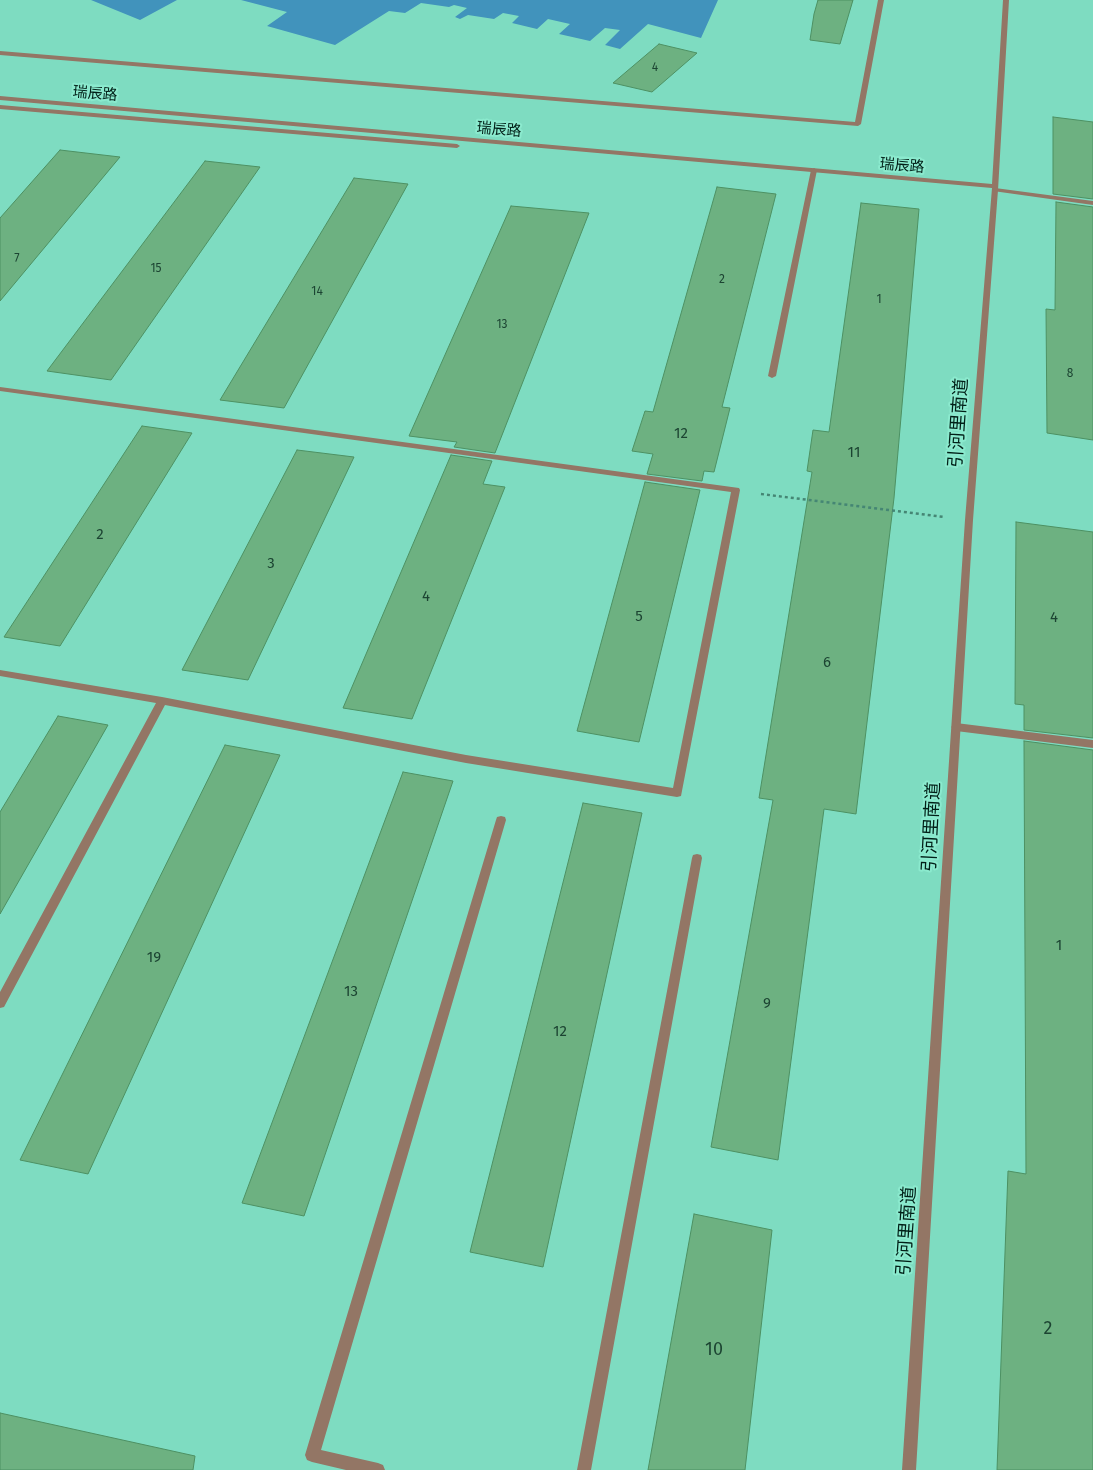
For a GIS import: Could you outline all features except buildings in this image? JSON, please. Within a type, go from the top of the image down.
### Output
[{"type":"street","points":[[0,53],[858,124],[881,0]]},
{"type":"street","name":"引河里南道","points":[[909,1470],[969,520],[995,190],[1006,0]]},
{"type":"street","name":"瑞辰路","points":[[0,98],[995,190],[1093,203]]},
{"type":"street","name":"瑞辰路","points":[[0,107],[814,173]]},
{"type":"street","points":[[772,376],[814,173]]},
{"type":"street","points":[[0,389],[736,490],[677,793],[466,758],[162,701],[0,673]]},
{"type":"street","points":[[0,1003],[162,701]]},
{"type":"street","points":[[956,727],[1093,744]]},
{"type":"street","points":[[378,1470],[312,1454],[501,820]]},
{"type":"street","points":[[584,1470],[697,858]]},
{"type":"path","points":[[736,490],[969,520]]},
{"type":"water","points":[[91,0],[177,0],[140,20]]},
{"type":"water","points":[[241,0],[718,0],[701,38],[648,24],[620,49],[605,45],[620,30],[605,28],[590,41],[559,34],[570,24],[548,19],[537,29],[512,23],[519,16],[503,13],[494,19],[468,15],[460,19],[455,17],[467,8],[454,5],[449,7],[421,3],[405,13],[389,11],[335,45],[267,26],[287,12]]}]
